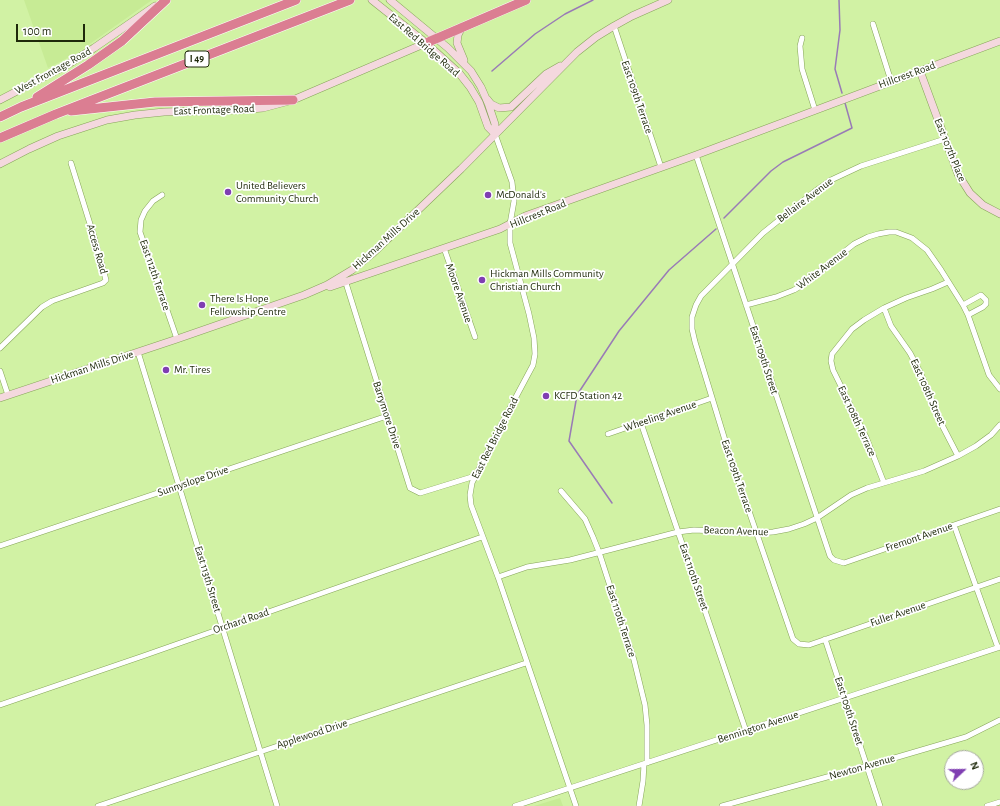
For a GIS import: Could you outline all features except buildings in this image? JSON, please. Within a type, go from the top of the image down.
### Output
[{"type":"highway","points":[[21,108],[88,65],[122,41],[166,0]]},
{"type":"highway","name":"I 49","points":[[0,117],[296,0]]},
{"type":"highway","name":"I 49","points":[[0,138],[56,114],[350,0]]},
{"type":"highway","points":[[503,9],[516,0]]},
{"type":"highway","points":[[426,43],[526,0]]},
{"type":"highway","points":[[56,114],[154,102],[293,100]]},
{"type":"street","name":"West Frontage Road","points":[[0,100],[67,66],[163,0]]},
{"type":"street","name":"East Red Bridge Road","points":[[372,0],[426,43],[459,73],[479,102],[488,127],[495,134]]},
{"type":"street","name":"East Red Bridge Road","points":[[390,0],[437,38],[471,71],[486,98],[495,124],[495,134],[512,182],[514,192],[510,224],[512,250],[529,314],[534,338],[535,354],[532,365],[475,476],[471,489],[471,505],[498,577],[576,806]]},
{"type":"street","name":"Hickman Mills Drive","points":[[344,279],[372,254],[577,52],[596,37],[614,26],[632,16],[668,0]]},
{"type":"street","points":[[873,24],[891,82]]},
{"type":"street","name":"East 109th Terrace","points":[[614,26],[661,167]]},
{"type":"street","points":[[462,27],[458,35],[457,42],[465,64]]},
{"type":"street","points":[[802,38],[800,46],[802,69],[814,110]]},
{"type":"street","name":"Hillcrest Road","points":[[304,295],[344,279],[500,229],[525,216],[1000,41]]},
{"type":"street","name":"East Frontage Road","points":[[0,164],[58,136],[108,120],[164,112],[257,108],[293,100],[426,43]]},
{"type":"street","points":[[486,98],[491,104],[500,108],[511,107],[546,74],[567,62]]},
{"type":"street","name":"East 107th Place","points":[[920,71],[958,174],[970,193],[983,205],[1000,214]]},
{"type":"street","name":"Bellaire Avenue","points":[[696,307],[701,296],[763,233],[831,180],[861,166],[945,139]]},
{"type":"street","name":"East 109th Street","points":[[696,154],[830,556],[837,561]]},
{"type":"street","name":"Access Road","points":[[0,348],[42,307],[52,301],[104,283],[106,280],[71,163]]},
{"type":"street","name":"East 112th Terrace","points":[[162,195],[153,201],[145,211],[141,220],[140,232],[176,339]]},
{"type":"street","name":"White Avenue","points":[[746,305],[776,297],[794,290],[804,284],[854,244],[878,234],[896,232],[912,238],[927,250],[948,282]]},
{"type":"street","name":"Moore Avenue","points":[[444,248],[475,337]]},
{"type":"street","name":"Barrymore Drive","points":[[344,279],[410,488],[420,493],[475,476]]},
{"type":"street","points":[[884,308],[948,282],[968,315],[989,375],[1000,389]]},
{"type":"street","name":"Hickman Mills Drive","points":[[0,398],[304,295]]},
{"type":"street","points":[[963,305],[981,296],[986,300],[986,304],[983,307],[968,315]]},
{"type":"street","name":"East 109th Terrace","points":[[696,307],[692,316],[692,329],[695,342],[757,533],[793,639],[796,641]]},
{"type":"street","name":"East 108th Terrace","points":[[884,308],[852,329],[832,354],[831,360],[833,370],[866,437],[884,483]]},
{"type":"street","name":"East 108th Street","points":[[884,308],[891,326],[910,353],[920,372],[943,427],[958,456]]},
{"type":"street","name":"East 113th Street","points":[[138,352],[180,485],[277,806]]},
{"type":"street","points":[[0,371],[8,395]]},
{"type":"street","name":"Wheeling Avenue","points":[[608,434],[712,398]]},
{"type":"street","name":"Sunnyslope Drive","points":[[0,546],[387,416]]},
{"type":"street","name":"East 110th Street","points":[[641,423],[746,731]]},
{"type":"street","name":"Beacon Avenue","points":[[498,577],[527,566],[570,560],[678,532],[694,530],[757,533],[789,529],[817,518],[851,495],[867,488],[924,471],[958,456],[976,446],[991,435],[1000,425]]},
{"type":"street","name":"East 110th Terrace","points":[[561,491],[585,519],[599,552],[634,660],[642,690],[647,725],[646,763],[639,806]]},
{"type":"street","name":"Fremont Avenue","points":[[837,561],[844,563],[1000,509]]},
{"type":"street","points":[[954,525],[999,648]]},
{"type":"street","name":"Orchard Road","points":[[0,705],[482,537]]},
{"type":"street","name":"Fuller Avenue","points":[[796,641],[799,644],[805,645],[1000,579]]},
{"type":"street","name":"East 109th Street","points":[[825,638],[880,806]]},
{"type":"street","name":"Bennington Avenue","points":[[515,806],[999,648]]},
{"type":"street","name":"Applewood Drive","points":[[98,806],[526,662]]},
{"type":"street","name":"Newton Avenue","points":[[722,806],[966,737],[1000,720]]},
{"type":"street","points":[[987,806],[1000,802]]},
{"type":"shaded area","points":[[24,0],[152,0],[77,53],[48,68]]},
{"type":"shaded area","points":[[560,798],[563,806],[534,806]]},
{"type":"waterway","points":[[492,71],[535,34],[565,14],[593,0]]},
{"type":"waterway","points":[[839,0],[840,30],[835,69],[842,93]]},
{"type":"waterway","points":[[724,218],[771,171],[783,162],[852,128],[845,103]]},
{"type":"waterway","points":[[612,503],[569,441],[577,395],[619,331],[669,270],[716,229]]},
{"type":"place","name":"United Believers Community Church","points":[[228,192]]},
{"type":"place","name":"McDonald's","points":[[488,195]]},
{"type":"place","name":"Hickman Mills Community Christian Church","points":[[482,280]]},
{"type":"place","name":"There Is Hope Fellowship Centre","points":[[202,305]]},
{"type":"place","name":"Mr. Tires","points":[[166,370]]},
{"type":"place","name":"KCFD Station 42","points":[[546,396]]}]
